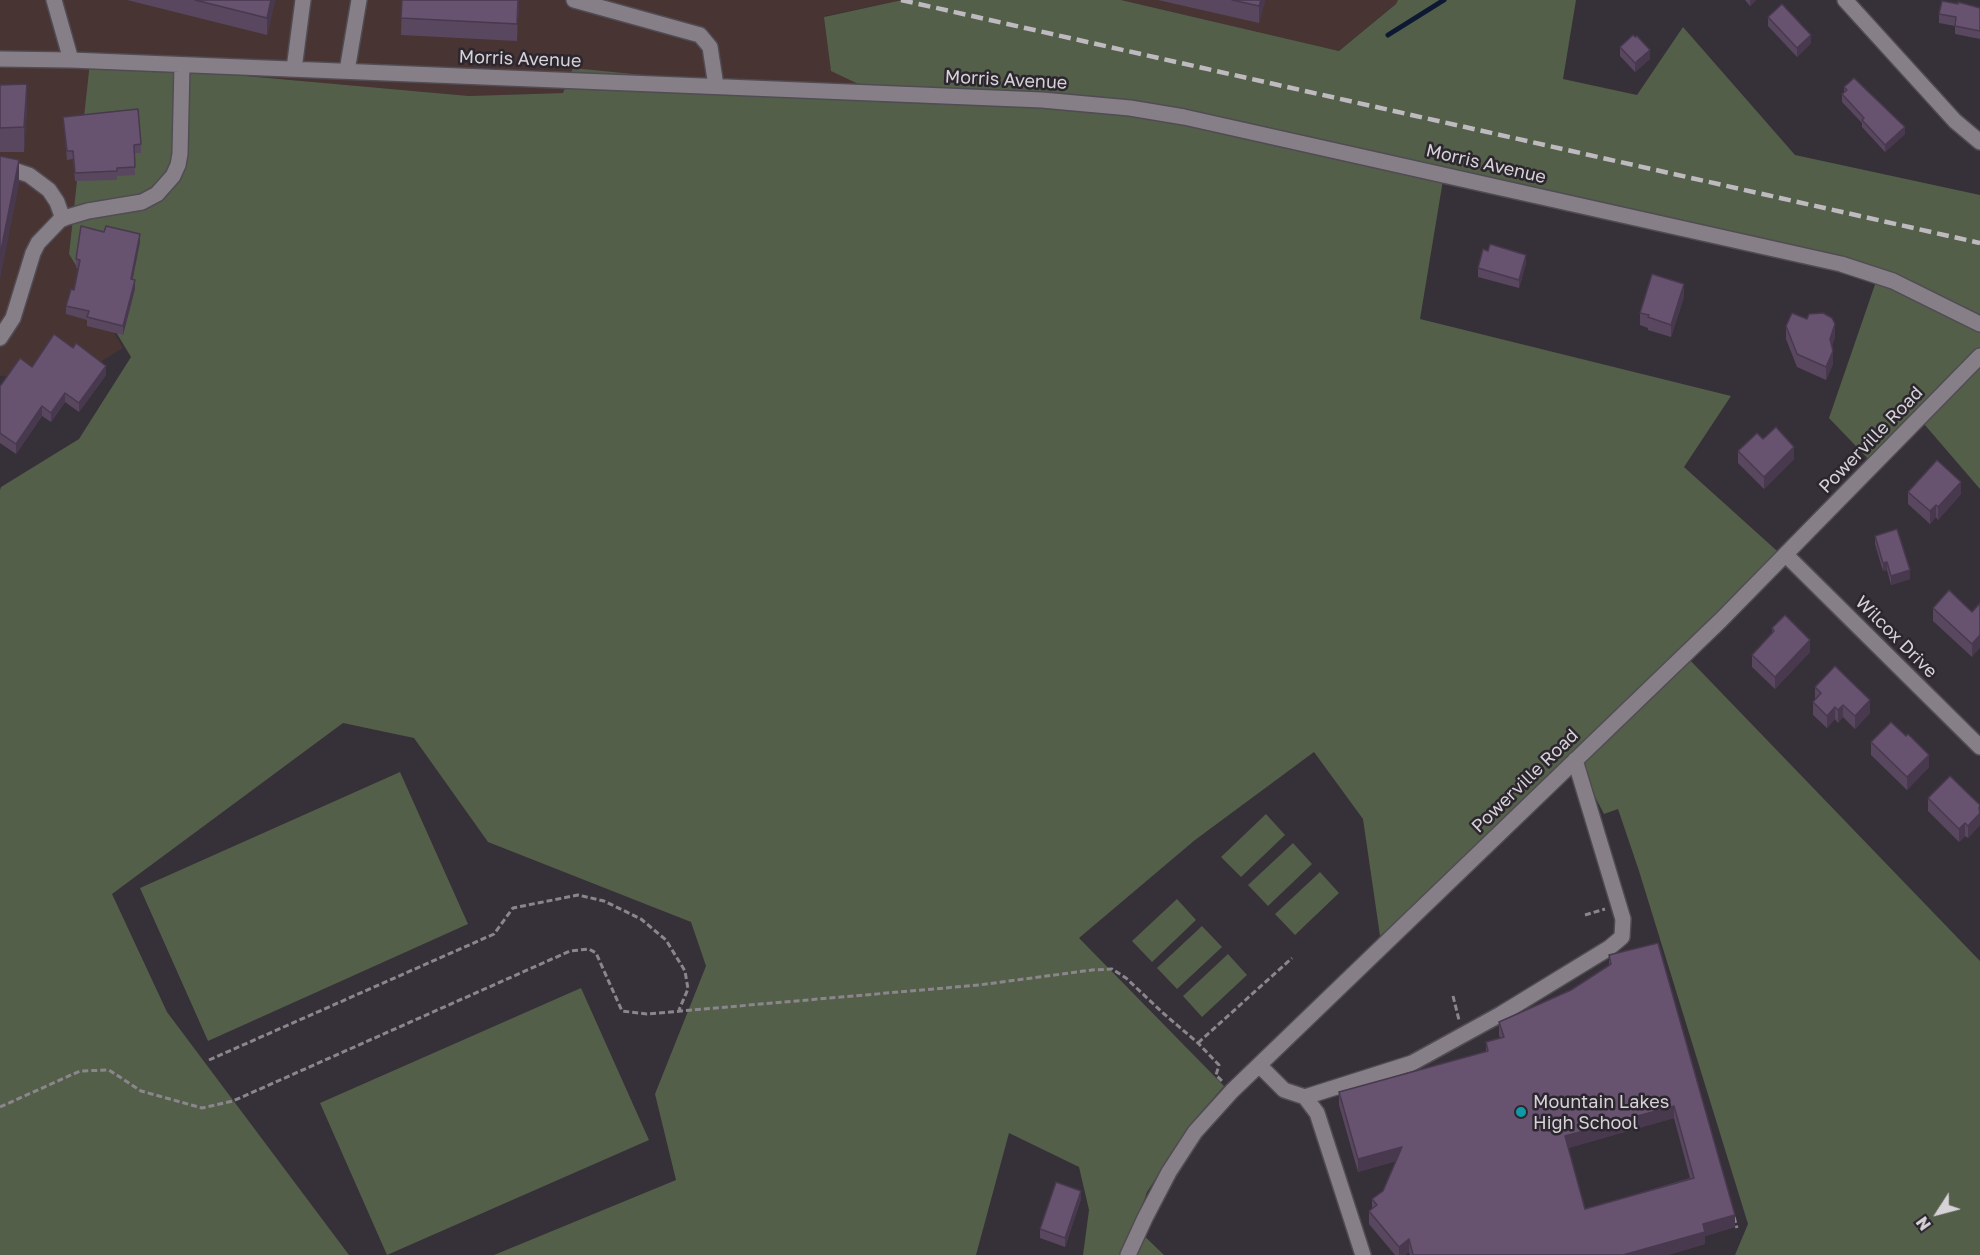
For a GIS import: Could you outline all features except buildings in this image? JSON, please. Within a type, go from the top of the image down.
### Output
[{"type":"street","points":[[54,0],[71,60]]},
{"type":"street","points":[[294,69],[303,0]]},
{"type":"street","points":[[346,71],[359,0]]},
{"type":"street","points":[[574,0],[700,35],[710,47],[716,86]]},
{"type":"street","points":[[1845,0],[1955,121],[1980,142]]},
{"type":"street","name":"Morris Avenue","points":[[0,58],[1042,100],[1130,108],[1184,117],[1841,264],[1893,281],[1980,324]]},
{"type":"street","points":[[2,331],[13,318],[33,253],[47,233],[63,219],[88,211],[142,202],[157,194],[173,176],[180,154],[182,64]]},
{"type":"street","points":[[0,168],[6,167],[29,175],[49,190],[57,202],[63,219]]},
{"type":"street","name":"Powerville Road","points":[[1128,1255],[1169,1172],[1195,1132],[1259,1065],[1786,555],[1980,356]]},
{"type":"street","name":"Wilcox Drive","points":[[1786,555],[1980,747]]},
{"type":"street","points":[[1305,1097],[1412,1063],[1501,1014],[1609,948],[1622,937],[1623,919],[1575,760]]},
{"type":"street","points":[[1259,1065],[1284,1090],[1305,1097],[1317,1113],[1363,1255]]},
{"type":"path","points":[[209,1059],[494,934],[513,908],[578,894],[604,901],[641,919],[666,940],[685,971],[688,989],[679,1010]]},
{"type":"path","points":[[1585,915],[1610,908]]},
{"type":"path","points":[[0,1107],[80,1071],[99,1070],[109,1070],[141,1091],[202,1108],[233,1101],[570,951],[589,949],[596,953],[622,1011],[647,1014],[979,985],[1112,969],[1126,978],[1163,1014],[1198,1042],[1219,1065],[1216,1075],[1225,1084]]},
{"type":"path","points":[[1198,1042],[1292,958]]},
{"type":"path","points":[[1453,996],[1461,1027]]},
{"type":"path","points":[[1734,1217],[1737,1228]]},
{"type":"shaded area","points":[[0,0],[902,0],[825,16],[895,100],[563,93],[469,96],[91,62],[69,254],[123,348],[68,382],[0,376]]},
{"type":"shaded area","points":[[1121,0],[1398,0],[1339,51]]},
{"type":"green space","points":[[902,0],[1121,0],[1339,51],[1398,0],[1576,0],[1563,79],[1637,95],[1683,27],[1795,155],[1980,195],[1980,489],[1918,417],[1874,465],[1829,418],[1880,270],[1444,174],[1420,319],[1731,396],[1684,467],[1786,559],[1686,656],[1980,961],[1980,1255],[1735,1255],[1748,1224],[1639,871],[1618,809],[1604,814],[1576,760],[1380,936],[1363,819],[1314,752],[1195,840],[1079,938],[1224,1086],[1196,1118],[1147,1192],[1135,1227],[1164,1255],[1083,1255],[1089,1210],[1079,1167],[1009,1133],[976,1255],[494,1255],[676,1180],[655,1094],[706,966],[691,922],[488,842],[414,738],[343,723],[112,894],[167,1012],[349,1255],[0,1255],[0,490],[1,487],[79,439],[131,357],[69,254],[90,62],[469,96],[563,93],[573,68],[892,100],[831,71],[824,17]]},
{"type":"green space","points":[[400,772],[468,924],[208,1041],[140,888]]},
{"type":"green space","points":[[1266,814],[1285,835],[1241,877],[1221,857]]},
{"type":"green space","points":[[1293,843],[1312,864],[1268,906],[1248,885]]},
{"type":"green space","points":[[1320,872],[1339,893],[1295,935],[1275,914]]},
{"type":"green space","points":[[1177,899],[1196,920],[1152,962],[1132,941]]},
{"type":"green space","points":[[1202,926],[1222,947],[1177,989],[1157,968]]},
{"type":"green space","points":[[1228,954],[1247,975],[1202,1017],[1183,996]]},
{"type":"green space","points":[[581,988],[649,1140],[387,1255],[320,1103]]},
{"type":"waterway","points":[[1388,35],[1444,0]]},
{"type":"railway","points":[[901,0],[1980,243]]},
{"type":"place","name":"Mountain Lakes High School","points":[[1521,1112]]}]
